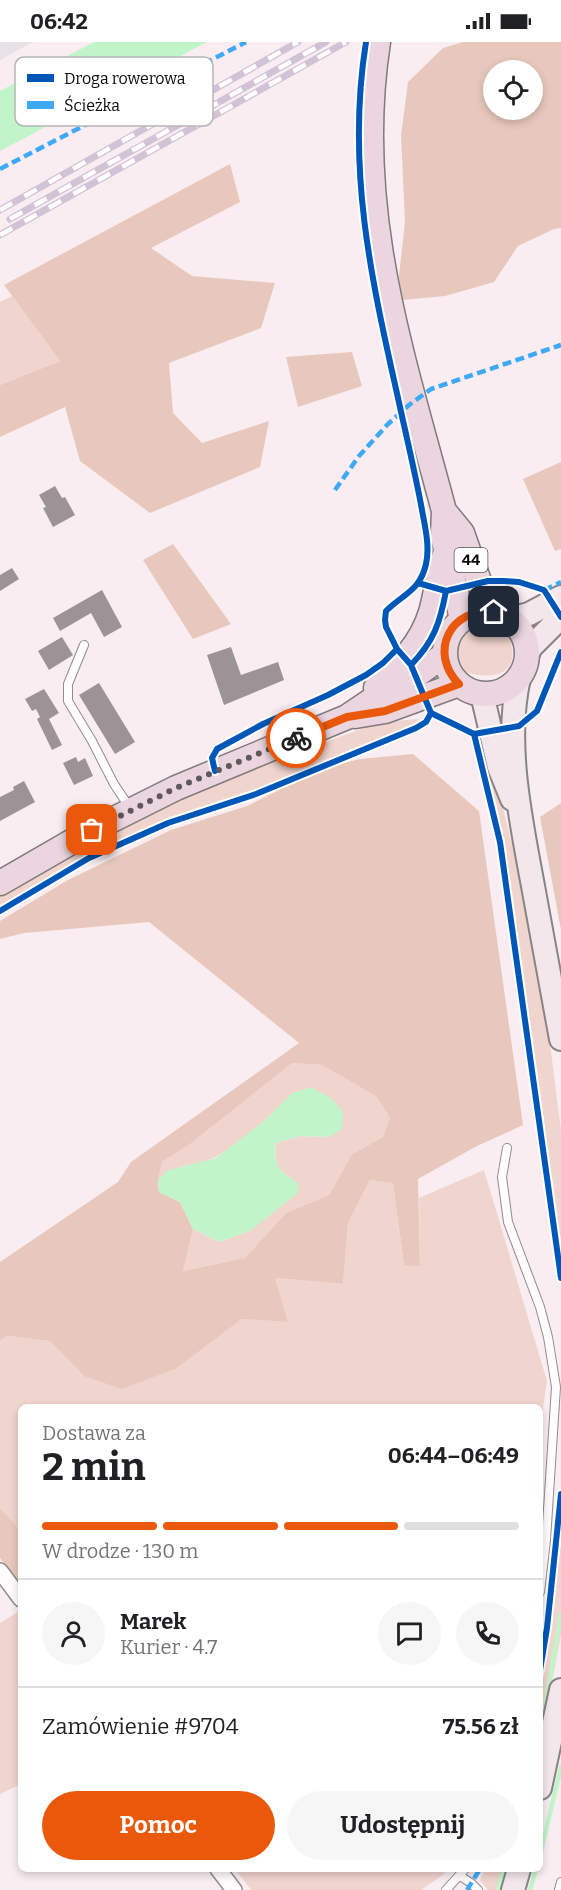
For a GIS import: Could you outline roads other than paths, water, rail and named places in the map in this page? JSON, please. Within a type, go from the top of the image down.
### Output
[{"type":"main road","name":"44","points":[[378,42],[370,121],[371,188],[376,232],[396,331],[444,511],[443,536],[462,619]]},
{"type":"main road","name":"44","points":[[444,511],[462,533],[480,584],[502,615],[516,624],[525,638],[527,655]]},
{"type":"main road","name":"44","points":[[347,717],[397,668],[417,643],[430,614],[446,549]]},
{"type":"main road","points":[[519,678],[506,688],[490,694],[474,692],[459,684],[449,671],[444,655],[447,638],[456,624],[477,612],[502,615],[529,614],[561,597]]},
{"type":"main road","points":[[561,617],[531,647],[513,702],[520,818],[561,1039]]},
{"type":"main road","name":"44","points":[[0,883],[131,809],[224,767],[347,717],[387,690],[415,676],[444,655]]},
{"type":"main road","name":"44","points":[[347,717],[385,711],[459,684]]},
{"type":"main road","points":[[482,694],[499,766],[520,818]]},
{"type":"main road","points":[[543,1774],[561,1690]]},
{"type":"main road","points":[[513,1890],[518,1872]]},
{"type":"street","points":[[0,1571],[18,1595]]},
{"type":"street","points":[[220,1872],[234,1890]]},
{"type":"lane","points":[[84,645],[68,684],[68,701],[114,784],[131,809]]},
{"type":"lane","points":[[507,1148],[502,1177],[508,1222],[540,1307],[548,1337],[556,1388],[543,1566]]},
{"type":"lane","points":[[446,1890],[463,1873],[478,1890]]},
{"type":"lane","points":[[559,1890],[561,1882]]},
{"type":"waterway","points":[[543,1720],[561,1614]]},
{"type":"waterway","points":[[543,1842],[561,1767]]},
{"type":"waterway","points":[[498,1890],[503,1872]]},
{"type":"waterway","points":[[530,1890],[535,1872]]},
{"type":"railway","points":[[213,90],[298,42]]},
{"type":"railway","points":[[213,105],[326,42]]},
{"type":"railway","points":[[213,116],[346,42]]},
{"type":"railway","points":[[0,210],[149,126]]},
{"type":"railway","points":[[10,219],[176,126]]},
{"type":"railway","points":[[0,235],[195,126]]}]
